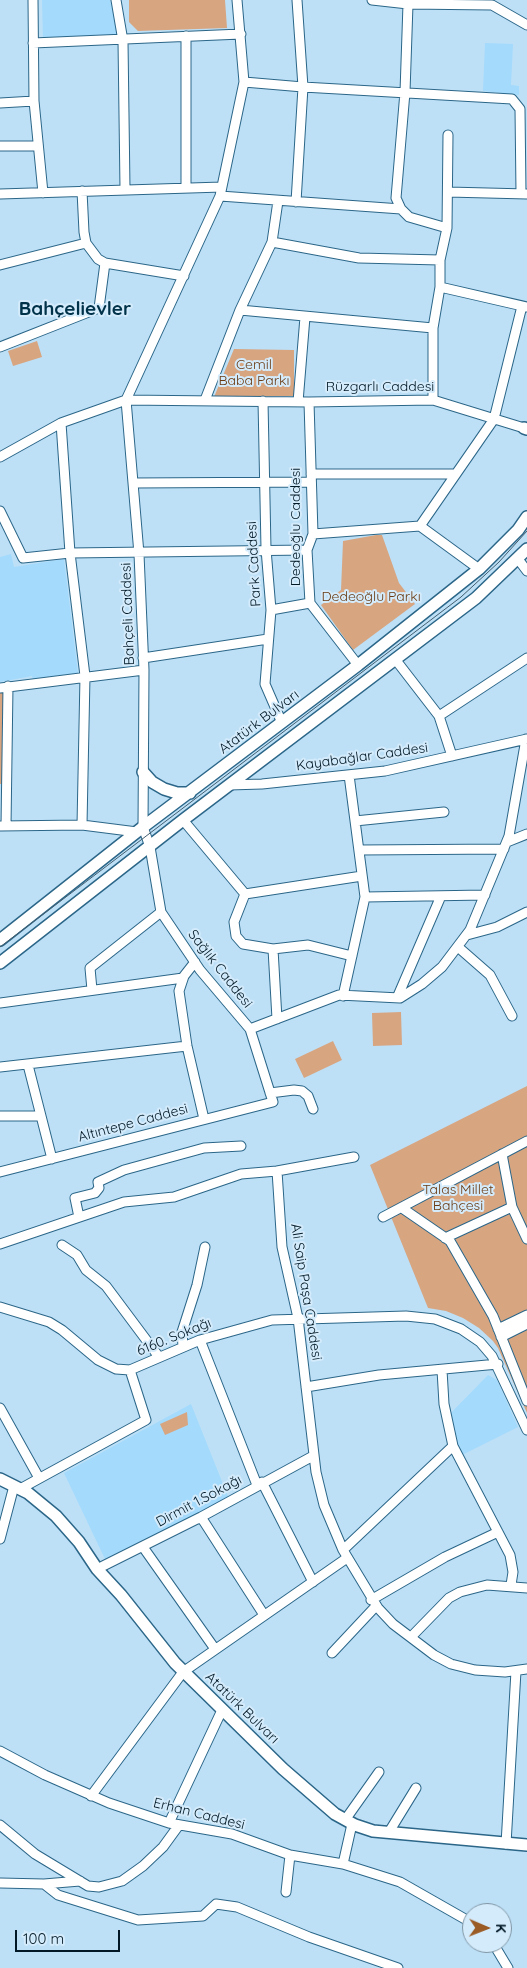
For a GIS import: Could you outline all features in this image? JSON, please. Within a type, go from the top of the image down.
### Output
[{"type":"main road","name":"Atatürk Bulvarı","points":[[0,940],[140,829],[358,665],[479,569],[518,530],[527,517]]},
{"type":"main road","points":[[0,963],[183,820],[476,598],[527,549]]},
{"type":"main road","points":[[143,772],[152,782],[164,789],[177,793],[190,793]]},
{"type":"main road","name":"Atatürk Bulvarı","points":[[0,1479],[17,1487],[42,1504],[64,1524],[97,1569],[121,1595],[183,1672],[320,1802],[349,1822],[373,1831],[527,1845]]},
{"type":"street","points":[[33,0],[34,101],[43,193]]},
{"type":"street","points":[[116,0],[123,41],[125,189]]},
{"type":"street","points":[[126,400],[221,192],[244,82],[237,0]]},
{"type":"street","points":[[296,202],[303,87],[298,0]]},
{"type":"street","points":[[372,0],[408,4],[492,3],[527,25]]},
{"type":"street","points":[[408,4],[405,92],[396,198],[401,209],[409,217],[447,228]]},
{"type":"street","points":[[33,43],[123,41],[241,34]]},
{"type":"street","points":[[186,36],[186,188]]},
{"type":"street","points":[[244,82],[509,98],[514,100],[520,109],[524,194],[448,192]]},
{"type":"street","points":[[0,103],[34,101]]},
{"type":"street","points":[[433,400],[433,328],[440,287],[440,260],[447,228],[448,135]]},
{"type":"street","points":[[0,146],[38,146]]},
{"type":"street","points":[[0,194],[186,188],[278,201],[401,209]]},
{"type":"street","points":[[82,191],[86,243],[92,253],[105,263],[184,276]]},
{"type":"street","points":[[205,400],[240,310],[272,242],[278,201]]},
{"type":"street","points":[[272,242],[358,258],[440,260]]},
{"type":"street","points":[[0,265],[86,243]]},
{"type":"street","points":[[0,347],[99,308],[105,263]]},
{"type":"street","points":[[420,526],[494,418],[525,307],[440,287]]},
{"type":"street","points":[[240,310],[433,328]]},
{"type":"street","points":[[298,402],[305,317]]},
{"type":"street","name":"Rüzgarlı Caddesi","points":[[1,456],[61,423],[126,400],[309,402],[433,400],[526,429]]},
{"type":"street","name":"Bahçeli Caddesi","points":[[126,400],[139,554],[144,670],[143,772],[140,829]]},
{"type":"street","name":"Park Caddesi","points":[[263,401],[266,549],[270,610],[265,684],[282,723]]},
{"type":"street","name":"Dedeoğlu Caddesi","points":[[309,402],[313,534],[307,550],[310,603],[358,665]]},
{"type":"street","points":[[61,423],[70,553],[85,676],[82,825]]},
{"type":"street","points":[[133,484],[265,483],[311,478],[454,474]]},
{"type":"street","points":[[0,511],[23,558],[70,553],[139,554],[266,549],[307,550]]},
{"type":"street","points":[[313,534],[420,526],[479,569]]},
{"type":"street","points":[[518,559],[527,571]]},
{"type":"street","points":[[270,610],[310,603]]},
{"type":"street","points":[[143,658],[268,639]]},
{"type":"street","points":[[439,716],[527,658]]},
{"type":"street","points":[[395,659],[439,716],[452,756]]},
{"type":"street","points":[[140,829],[82,825],[3,826],[4,687],[144,670]]},
{"type":"street","name":"Kayabağlar Caddesi","points":[[229,785],[262,784],[401,768],[526,739]]},
{"type":"street","name":"Sağlık Caddesi","points":[[140,829],[150,847],[161,912],[195,962],[250,1029],[343,996],[397,998],[412,992],[432,976],[467,935],[506,845],[526,739]]},
{"type":"street","points":[[343,996],[365,897],[349,775]]},
{"type":"street","points":[[355,821],[444,812]]},
{"type":"street","points":[[183,820],[245,894]]},
{"type":"street","points":[[359,850],[506,845],[527,834]]},
{"type":"street","points":[[245,894],[362,876]]},
{"type":"street","points":[[245,894],[234,917],[236,936],[247,946],[274,949],[308,945],[352,956]]},
{"type":"street","points":[[365,897],[485,895]]},
{"type":"street","points":[[397,998],[441,896]]},
{"type":"street","points":[[92,990],[90,968],[161,912]]},
{"type":"street","points":[[467,935],[497,927],[527,912]]},
{"type":"street","points":[[458,947],[490,975],[512,1016]]},
{"type":"street","points":[[274,949],[277,1019]]},
{"type":"street","points":[[195,962],[183,978],[179,991],[187,1046],[204,1119]]},
{"type":"street","points":[[0,1003],[183,978]]},
{"type":"street","points":[[250,1029],[271,1098]]},
{"type":"street","points":[[0,1067],[187,1046]]},
{"type":"street","points":[[28,1065],[52,1159]]},
{"type":"street","name":"Altıntepe Caddesi","points":[[0,1172],[204,1119],[294,1090],[302,1091],[308,1096],[313,1109]]},
{"type":"street","points":[[0,1116],[40,1116]]},
{"type":"street","points":[[383,1217],[527,1141]]},
{"type":"street","points":[[79,1217],[76,1198],[95,1193],[99,1188],[98,1182],[124,1170],[204,1148],[241,1146]]},
{"type":"street","points":[[502,1154],[512,1208],[527,1239]]},
{"type":"street","points":[[0,1244],[124,1202],[174,1197],[241,1174],[277,1171],[354,1157]]},
{"type":"street","name":"Ali Saip Paşa Caddesi","points":[[277,1171],[282,1247],[300,1318],[314,1456],[324,1505],[345,1554],[374,1603],[393,1624],[434,1655],[459,1666],[484,1671],[527,1669]]},
{"type":"street","points":[[402,1208],[450,1241],[493,1316],[527,1401]]},
{"type":"street","points":[[445,1238],[512,1208]]},
{"type":"street","points":[[62,1245],[77,1255],[86,1270],[106,1286],[159,1357]]},
{"type":"street","points":[[183,1347],[182,1332],[197,1285],[205,1247]]},
{"type":"street","points":[[0,1307],[49,1322],[62,1330],[98,1360],[116,1368],[130,1370]]},
{"type":"street","name":"6160. Sokağı","points":[[17,1487],[38,1478],[146,1420],[130,1370],[200,1340],[257,1323],[300,1318],[406,1316],[435,1319],[456,1326],[474,1336],[498,1364],[527,1430]]},
{"type":"street","points":[[500,1333],[527,1316]]},
{"type":"street","points":[[500,1333],[527,1324]]},
{"type":"street","points":[[200,1340],[260,1484],[312,1582]]},
{"type":"street","points":[[306,1387],[380,1375],[498,1364]]},
{"type":"street","points":[[442,1370],[444,1404],[452,1446],[512,1560],[512,1585]]},
{"type":"street","points":[[0,1408],[38,1478]]},
{"type":"street","points":[[91,1796],[183,1672],[312,1582],[345,1554],[452,1446]]},
{"type":"street","name":"Dirmit 1.Sokağı","points":[[97,1569],[201,1517],[314,1456]]},
{"type":"street","points":[[0,1539],[2,1521],[17,1487]]},
{"type":"street","points":[[97,1569],[201,1517],[264,1615]]},
{"type":"street","points":[[332,1653],[374,1603],[436,1562],[498,1532]]},
{"type":"street","points":[[143,1547],[215,1649]]},
{"type":"street","points":[[411,1637],[454,1595],[480,1586],[512,1585],[527,1588]]},
{"type":"street","points":[[506,1844],[516,1671]]},
{"type":"street","points":[[169,1823],[222,1710]]},
{"type":"street","name":"Erhan Caddesi","points":[[0,1750],[45,1775],[91,1796],[169,1823],[232,1834],[290,1855],[343,1864],[400,1882],[462,1917]]},
{"type":"street","points":[[343,1864],[349,1822],[379,1772]]},
{"type":"street","points":[[389,1832],[416,1788]]},
{"type":"street","points":[[0,1825],[35,1854],[88,1886],[99,1887],[122,1882],[144,1866],[163,1847],[179,1825]]},
{"type":"street","points":[[286,1892],[290,1855]]},
{"type":"street","points":[[0,1883],[44,1884],[80,1881]]},
{"type":"street","points":[[44,1884],[58,1895],[115,1915],[138,1920],[203,1916],[216,1904],[237,1907],[309,1937],[398,1968]]},
{"type":"street","points":[[499,1953],[508,1968]]},
{"type":"shaded area","points":[[42,0],[110,0],[119,39],[43,40]]},
{"type":"shaded area","points":[[485,43],[513,44],[511,85],[519,86],[519,95],[483,91]]},
{"type":"shaded area","points":[[11,554],[14,567],[64,559],[78,673],[33,679],[32,676],[0,682],[0,557]]},
{"type":"shaded area","points":[[488,1375],[497,1380],[518,1427],[462,1455],[446,1418]]},
{"type":"shaded area","points":[[191,1404],[229,1499],[105,1559],[64,1473]]},
{"type":"green space","points":[[129,0],[225,0],[227,28],[138,31],[129,22]]},
{"type":"green space","points":[[37,341],[42,357],[13,366],[8,351]]},
{"type":"green space","name":"Cemil Baba Parkı","points":[[234,349],[294,350],[294,396],[214,397]]},
{"type":"green space","name":"Dedeoğlu Parkı","points":[[382,535],[399,583],[415,604],[353,650],[321,605],[341,590],[343,541]]},
{"type":"green space","points":[[0,692],[5,692],[4,784],[0,784]]},
{"type":"green space","points":[[401,1012],[402,1045],[373,1046],[372,1013]]},
{"type":"green space","points":[[333,1041],[342,1060],[304,1078],[295,1059]]},
{"type":"green space","name":"Talas Millet Bahçesi","points":[[527,1086],[527,1413],[498,1348],[493,1341],[479,1328],[463,1318],[446,1311],[428,1308],[370,1165]]},
{"type":"green space","points":[[187,1412],[188,1425],[165,1435],[160,1424]]},
{"type":"tram line","points":[[0,947],[461,597],[499,562],[527,531]]},
{"type":"district","name":"Bahçelievler","points":[[75,309]]}]
